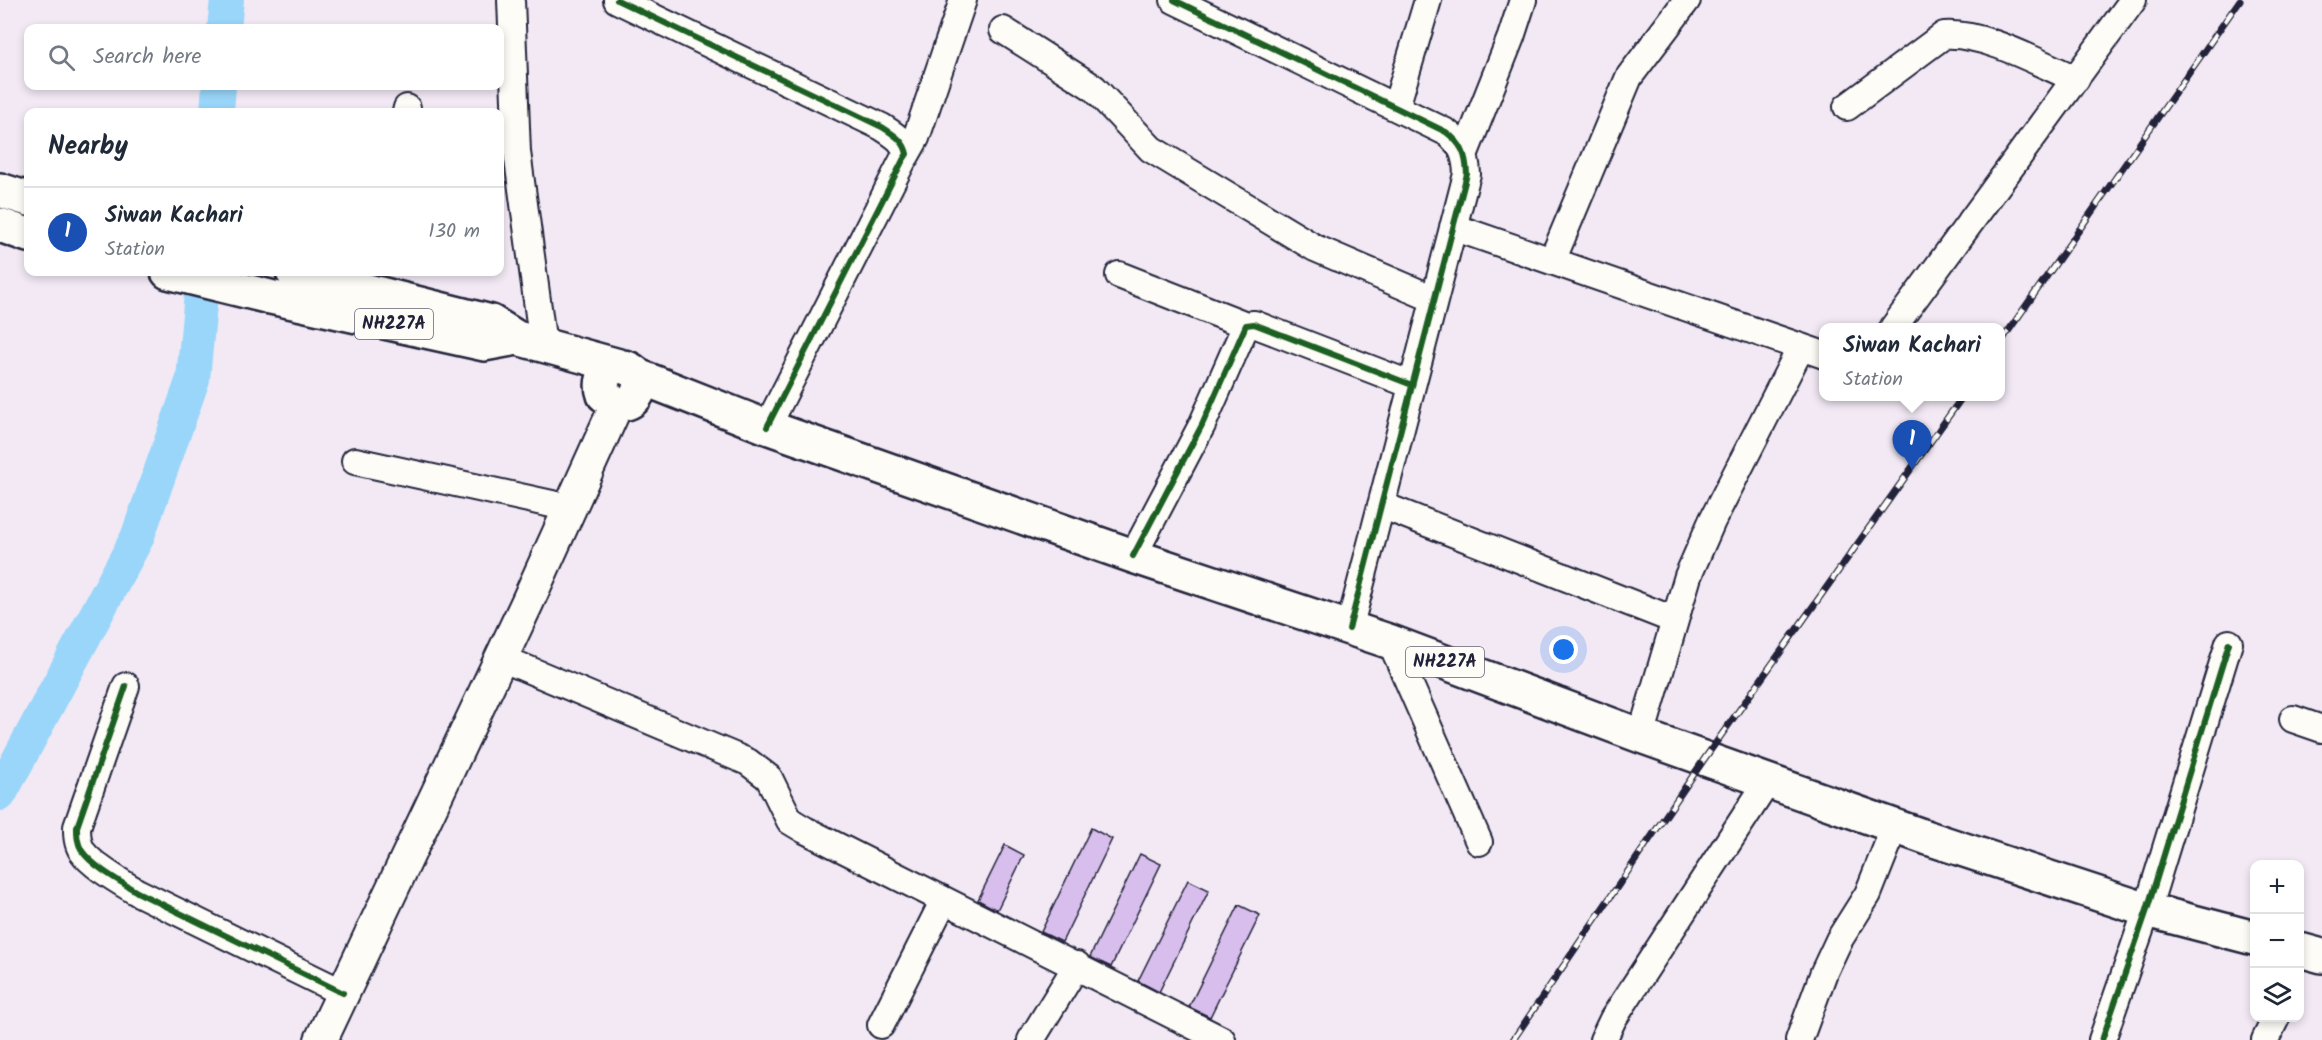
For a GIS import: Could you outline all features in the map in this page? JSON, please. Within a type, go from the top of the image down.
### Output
[{"type":"highway","points":[[0,190],[24,198]]},
{"type":"highway","points":[[0,225],[24,234]]},
{"type":"highway","name":"NH227A","points":[[184,276],[484,344],[530,342]]},
{"type":"highway","name":"NH227A","points":[[327,276],[361,280],[492,322],[530,342],[628,371],[767,427],[1133,556],[1391,642],[1641,736],[1895,826],[2147,910],[2250,938]]},
{"type":"highway","points":[[617,404],[629,402],[638,394],[640,388],[628,371]]},
{"type":"main road","points":[[321,1040],[501,658],[617,404]]},
{"type":"street","points":[[511,0],[517,152],[530,342]]},
{"type":"street","points":[[617,0],[882,127],[902,141],[907,154]]},
{"type":"street","points":[[767,427],[916,138],[963,0]]},
{"type":"street","points":[[1174,0],[1446,132],[1456,139],[1465,153]]},
{"type":"street","points":[[1396,107],[1428,0]]},
{"type":"street","points":[[1349,629],[1467,174],[1465,153],[1511,37],[1523,0]]},
{"type":"street","points":[[1552,261],[1629,77],[1687,0]]},
{"type":"street","points":[[1896,323],[2133,0]]},
{"type":"street","points":[[1003,30],[1094,88],[1151,149],[1315,248],[1434,299]]},
{"type":"street","points":[[1846,106],[1944,35],[1958,34],[1981,39],[2076,79]]},
{"type":"street","points":[[1453,227],[1812,351],[1712,521],[1688,576],[1641,736]]},
{"type":"street","points":[[1119,275],[1246,325],[1254,324],[1412,384]]},
{"type":"street","points":[[1133,556],[1202,425],[1246,325]]},
{"type":"street","points":[[355,461],[570,508]]},
{"type":"street","points":[[1381,505],[1674,620]]},
{"type":"street","points":[[1391,642],[1479,842]]},
{"type":"street","points":[[2102,1040],[2147,910],[2229,643]]},
{"type":"street","points":[[501,658],[748,762],[769,778],[790,821],[1222,1040]]},
{"type":"street","points":[[126,686],[77,827],[77,837],[83,853],[137,892],[343,993]]},
{"type":"street","points":[[2293,719],[2322,729]]},
{"type":"street","points":[[1603,1040],[1613,1019],[1768,781]]},
{"type":"street","points":[[1798,1040],[1824,972],[1839,940],[1868,894],[1895,826]]},
{"type":"street","points":[[881,1025],[944,900]]},
{"type":"street","points":[[1031,1040],[1077,965]]},
{"type":"street","points":[[2265,1040],[2274,1022]]},
{"type":"building","points":[[1091,828],[1112,839],[1062,942],[1041,932]]},
{"type":"building","points":[[1005,845],[1024,855],[997,910],[978,900]]},
{"type":"building","points":[[1140,854],[1161,864],[1111,967],[1090,957]]},
{"type":"building","points":[[1188,880],[1209,890],[1159,992],[1138,981]]},
{"type":"building","points":[[1239,905],[1260,915],[1210,1017],[1189,1007]]},
{"type":"waterway","points":[[224,24],[227,0]]},
{"type":"waterway","points":[[217,108],[219,90]]},
{"type":"waterway","points":[[0,794],[137,538],[193,379],[203,276]]},
{"type":"railway","points":[[2005,336],[2240,0]]},
{"type":"railway","points":[[1513,1040],[1705,758],[1959,401]]},
{"type":"cycle path","points":[[617,0],[882,127],[898,138],[906,149],[907,154],[767,427]]},
{"type":"cycle path","points":[[1174,0],[1446,132],[1459,145],[1466,161],[1467,174],[1349,629]]},
{"type":"cycle path","points":[[1133,556],[1202,425],[1246,325],[1254,324],[1412,385]]},
{"type":"cycle path","points":[[2102,1040],[2147,910],[2229,643]]},
{"type":"cycle path","points":[[126,686],[77,827],[78,842],[82,851],[100,868],[137,892],[343,993]]},
{"type":"place","name":"Siwan Kachari","points":[[1912,470]]}]
